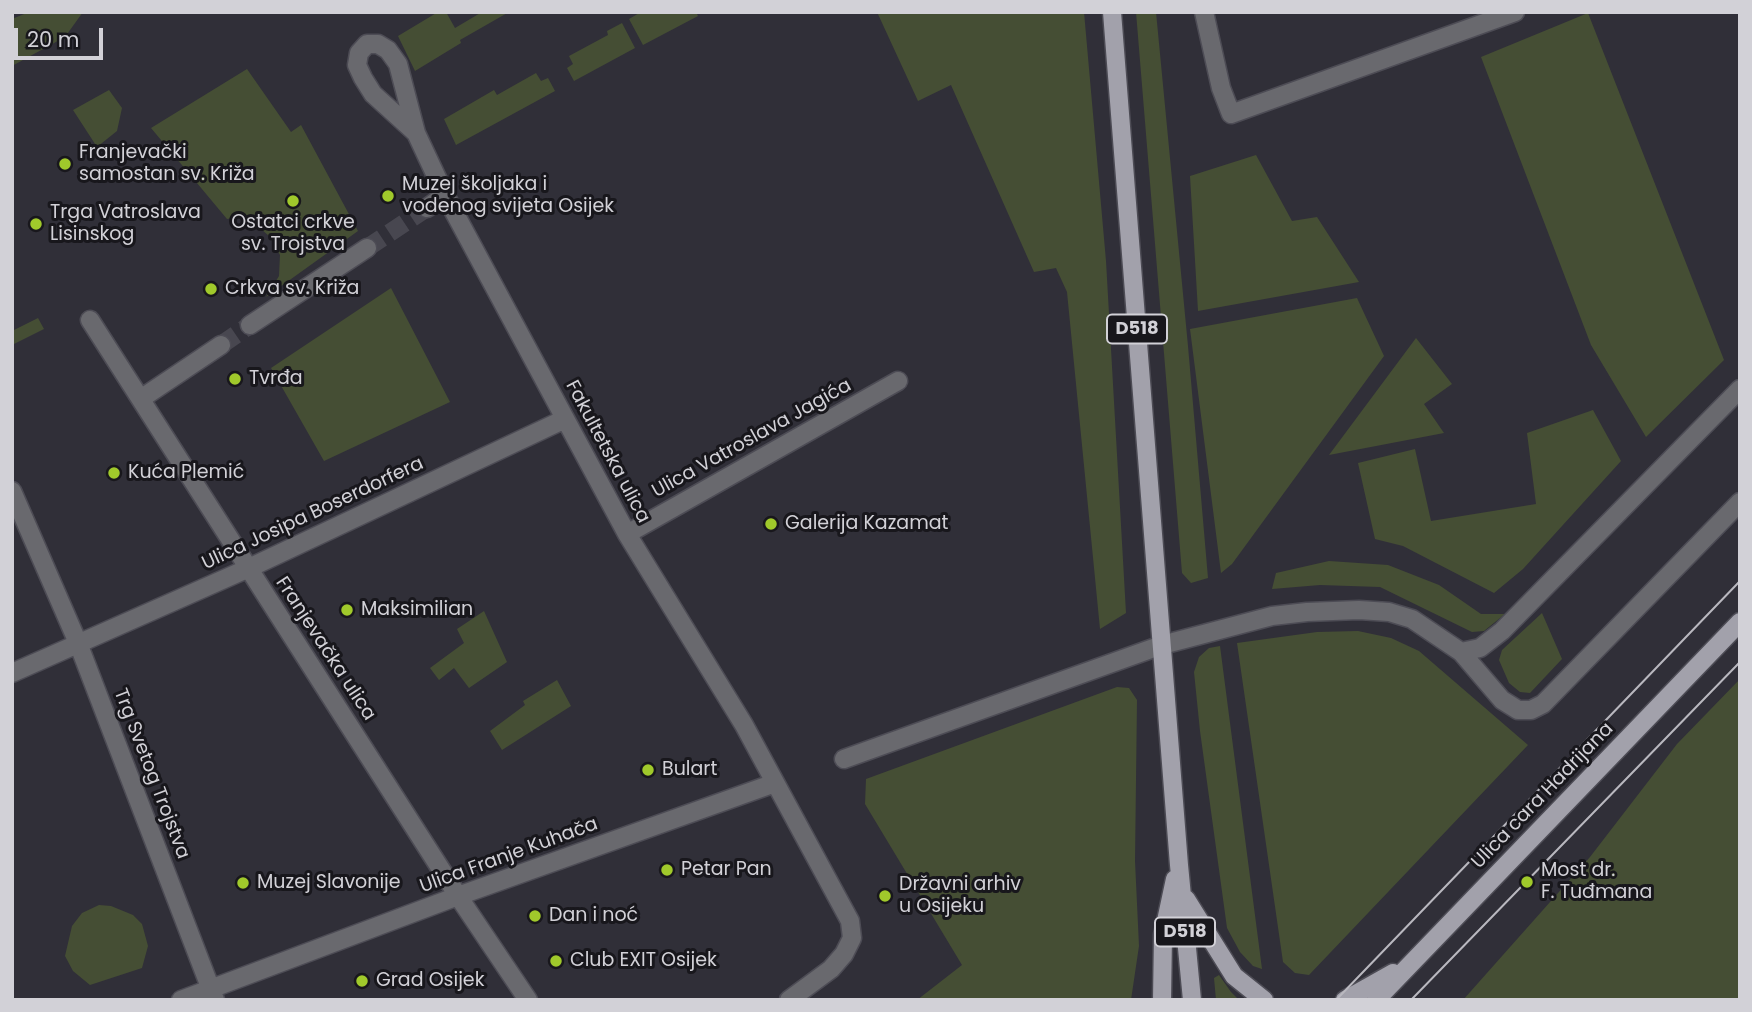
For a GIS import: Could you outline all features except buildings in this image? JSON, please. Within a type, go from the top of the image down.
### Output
[{"type":"main road","name":"D518","points":[[1112,12],[1192,1000]]},
{"type":"main road","name":"Ulica cara Hadrijana","points":[[1376,1000],[1740,622]]},
{"type":"main road","points":[[1162,1000],[1163,935],[1179,865]]},
{"type":"main road","points":[[1181,890],[1197,920],[1234,976],[1264,1000]]},
{"type":"main road","points":[[1345,1000],[1419,956]]},
{"type":"main road","points":[[1386,1000],[1419,956]]},
{"type":"street","points":[[1204,12],[1221,88],[1231,114],[1515,12]]},
{"type":"street","name":"Fakultetska ulica","points":[[416,134],[373,94],[363,78],[357,65],[359,52],[368,44],[378,44],[388,50],[398,64],[416,134],[445,195],[626,534],[744,725],[850,921],[852,938],[844,954],[831,969],[789,1000]]},
{"type":"street","points":[[427,208],[445,195]]},
{"type":"street","points":[[250,325],[367,248]]},
{"type":"street","name":"Franjevačka ulica","points":[[90,320],[458,896],[528,1000]]},
{"type":"street","points":[[142,398],[221,345]]},
{"type":"street","name":"Ulica Vatroslava Jagića","points":[[626,534],[898,381]]},
{"type":"street","points":[[1461,652],[1480,648],[1502,631],[1740,389]]},
{"type":"street","name":"Ulica Josipa Boserdorfera","points":[[78,643],[249,568],[565,419]]},
{"type":"street","name":"Trg Svetog Trojstva","points":[[12,491],[78,643],[213,994]]},
{"type":"street","points":[[844,760],[1162,645],[1272,616],[1359,610],[1389,612],[1412,620],[1461,652],[1494,692],[1517,710],[1531,710],[1543,704],[1740,502]]},
{"type":"street","points":[[12,673],[78,643]]},
{"type":"street","name":"Ulica Franje Kuhača","points":[[181,1000],[213,994],[458,896],[775,783]]},
{"type":"green space","points":[[29,12],[83,12],[65,37],[12,66],[12,19]]},
{"type":"green space","points":[[438,12],[446,12],[455,28],[482,12],[509,12],[460,40],[461,43],[415,71],[398,36]]},
{"type":"green space","points":[[641,12],[696,12],[698,16],[643,45],[629,19]]},
{"type":"green space","points":[[877,12],[1084,12],[1106,261],[1126,613],[1100,629],[1067,292],[1056,268],[1034,272],[951,85],[918,101]]},
{"type":"green space","points":[[1136,12],[1156,12],[1208,578],[1191,583],[1182,573]]},
{"type":"green space","points":[[1588,13],[1724,360],[1646,437],[1591,345],[1481,57]]},
{"type":"green space","points":[[622,23],[635,48],[574,81],[567,68],[573,64],[569,56],[608,35],[607,31]]},
{"type":"green space","points":[[247,69],[291,132],[301,125],[358,231],[266,297],[279,276],[280,255],[269,236],[252,221],[239,217],[227,219],[151,128]]},
{"type":"green space","points":[[536,73],[541,81],[548,78],[555,91],[456,145],[444,119],[494,90],[497,95]]},
{"type":"green space","points":[[109,90],[122,108],[117,131],[97,147],[73,110]]},
{"type":"green space","points":[[1256,155],[1292,221],[1317,217],[1359,282],[1198,311],[1190,176]]},
{"type":"green space","points":[[391,288],[450,402],[324,461],[271,368]]},
{"type":"green space","points":[[1357,298],[1384,356],[1232,564],[1221,573],[1190,329]]},
{"type":"green space","points":[[38,318],[44,329],[12,345],[12,331]]},
{"type":"green space","points":[[1416,338],[1452,384],[1424,404],[1444,433],[1329,455]]},
{"type":"green space","points":[[1593,410],[1621,461],[1523,569],[1494,593],[1403,546],[1375,539],[1358,463],[1415,449],[1431,521],[1536,504],[1527,433]]},
{"type":"green space","points":[[1329,561],[1388,565],[1439,585],[1481,614],[1505,614],[1484,631],[1472,632],[1380,587],[1320,585],[1272,589],[1276,573]]},
{"type":"green space","points":[[484,611],[507,662],[469,688],[454,668],[439,680],[430,668],[464,643],[457,629]]},
{"type":"green space","points":[[1542,613],[1562,659],[1530,693],[1520,692],[1509,683],[1499,660],[1502,650]]},
{"type":"green space","points":[[1358,631],[1391,638],[1419,651],[1528,745],[1309,975],[1295,973],[1283,962],[1237,643],[1317,632]]},
{"type":"green space","points":[[1220,646],[1262,969],[1253,966],[1240,952],[1227,928],[1200,731],[1194,672],[1199,657],[1209,648]]},
{"type":"green space","points":[[1740,679],[1740,1000],[1463,1000],[1590,857],[1677,744]]},
{"type":"green space","points":[[557,680],[571,706],[502,750],[490,731],[525,705],[523,701]]},
{"type":"green space","points":[[1117,687],[1129,688],[1137,700],[1135,861],[1139,946],[1131,1000],[917,1000],[962,965],[865,804],[866,779]]},
{"type":"green space","points":[[99,905],[111,906],[133,915],[142,924],[148,946],[142,968],[90,985],[73,971],[65,956],[72,926],[82,913]]},
{"type":"green space","points":[[1219,975],[1239,1000],[1216,1000],[1214,978]]},
{"type":"tunnel","points":[[367,248],[427,208]]},
{"type":"tunnel","points":[[221,345],[250,325]]},
{"type":"tram line","points":[[1336,1000],[1740,581]]},
{"type":"tram line","points":[[1411,1000],[1740,662]]},
{"type":"place","name":"Franjevački samostan sv. Križa","points":[[65,164]]},
{"type":"place","name":"Muzej školjaka i vodenog svijeta Osijek","points":[[388,196]]},
{"type":"place","name":"Ostatci crkve sv. Trojstva","points":[[293,201]]},
{"type":"place","name":"Trga Vatroslava Lisinskog","points":[[36,224]]},
{"type":"place","name":"Crkva sv. Križa","points":[[211,289]]},
{"type":"place","name":"Tvrđa","points":[[235,379]]},
{"type":"place","name":"Kuća Plemić","points":[[114,473]]},
{"type":"place","name":"Galerija Kazamat","points":[[771,524]]},
{"type":"place","name":"Maksimilian","points":[[347,610]]},
{"type":"place","name":"Bulart","points":[[648,770]]},
{"type":"place","name":"Petar Pan","points":[[667,870]]},
{"type":"place","name":"Most dr. F. Tuđmana","points":[[1527,882]]},
{"type":"place","name":"Muzej Slavonije","points":[[243,883]]},
{"type":"place","name":"Državni arhiv u Osijeku","points":[[885,896]]},
{"type":"place","name":"Dan i noć","points":[[535,916]]},
{"type":"place","name":"Club EXIT Osijek","points":[[556,961]]},
{"type":"place","name":"Grad Osijek","points":[[362,981]]}]
